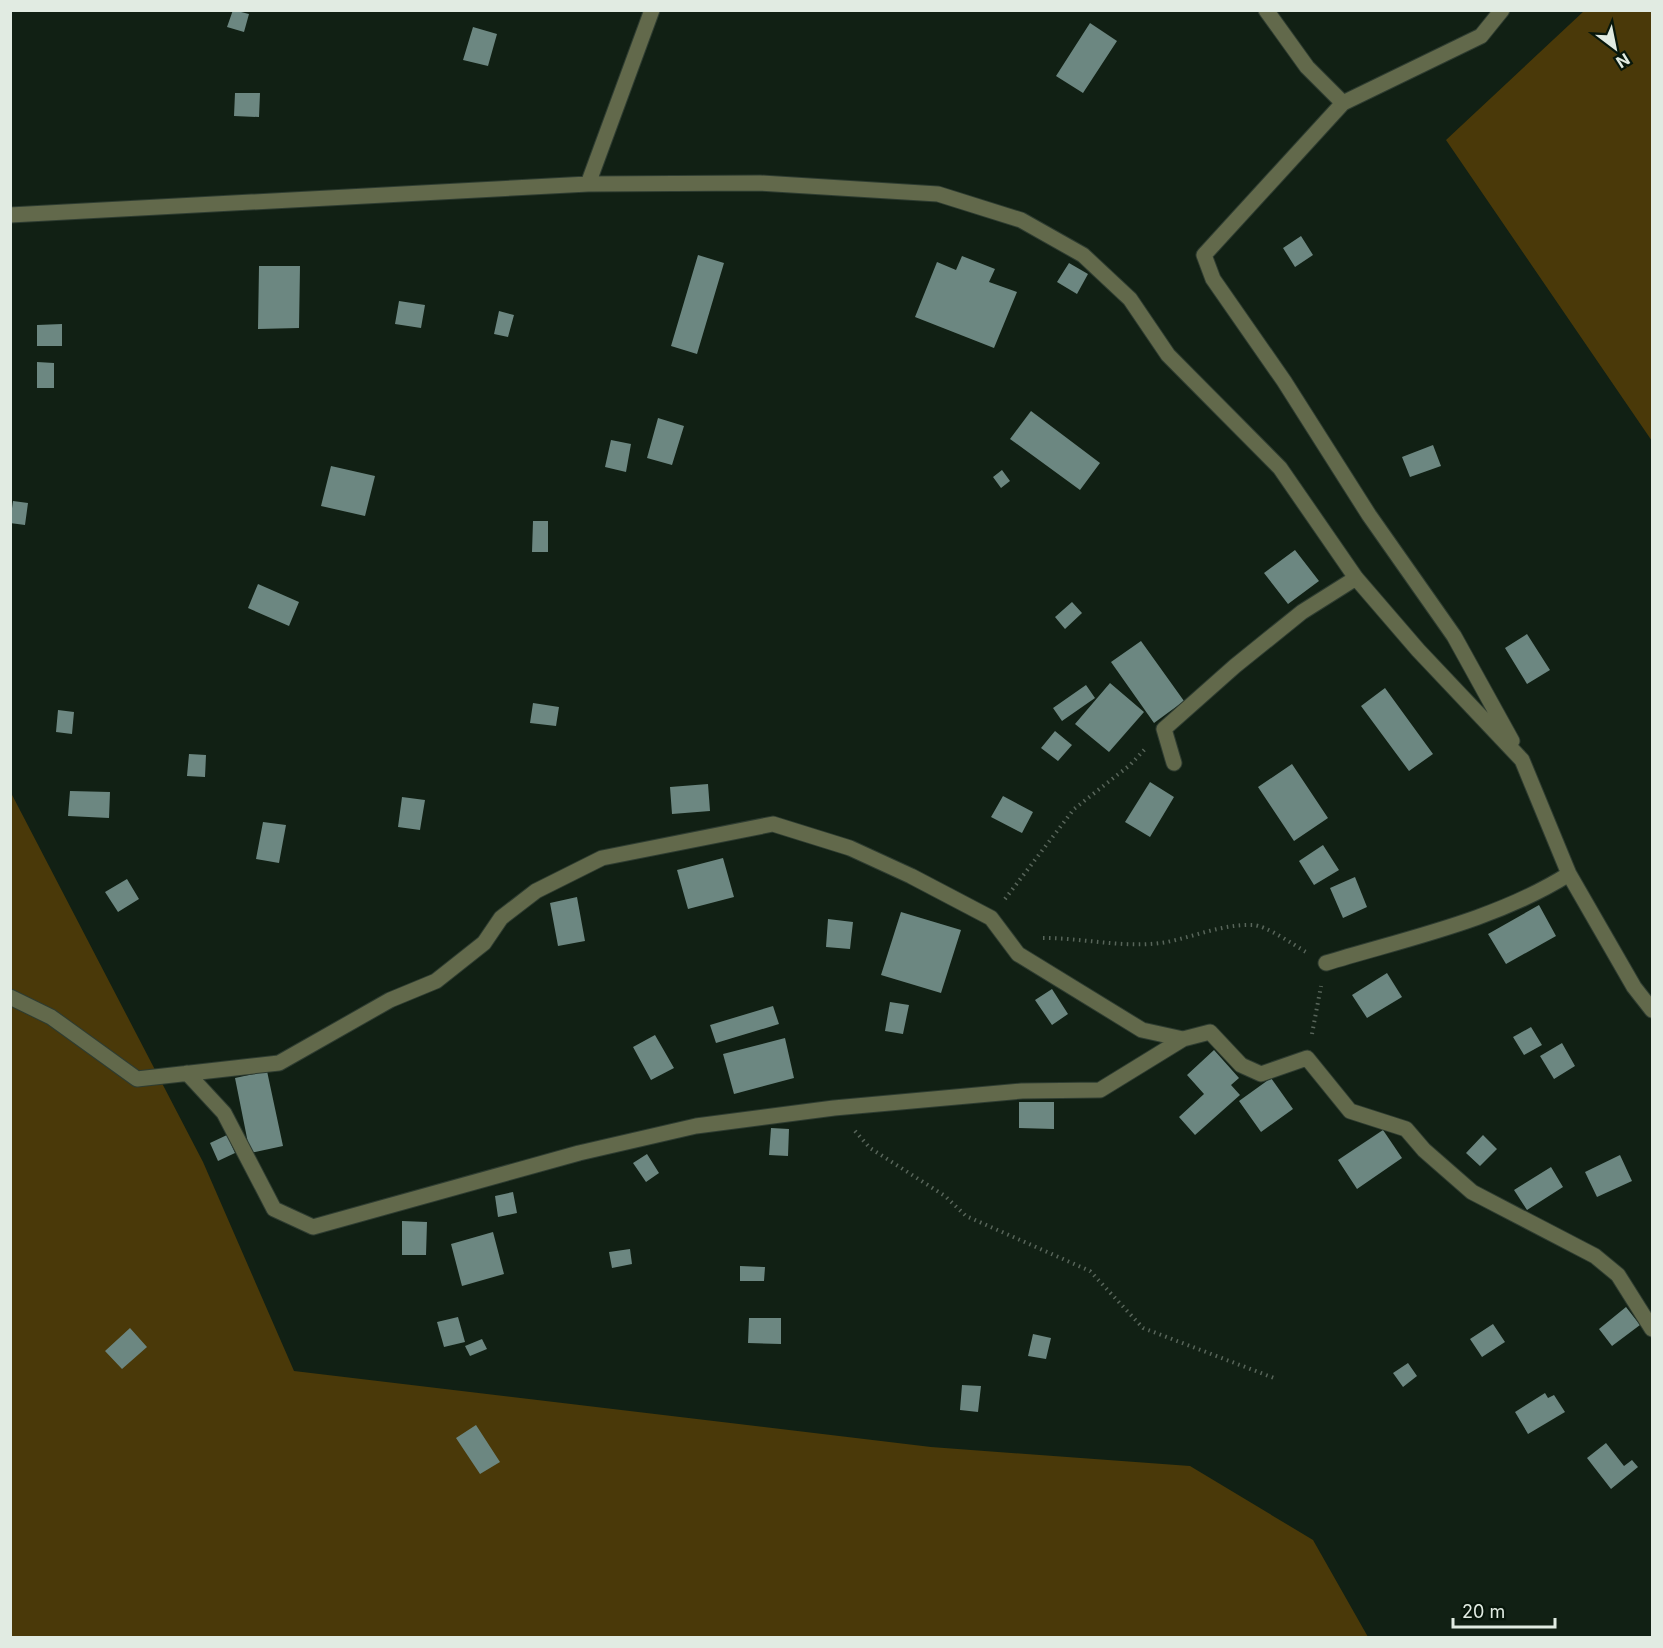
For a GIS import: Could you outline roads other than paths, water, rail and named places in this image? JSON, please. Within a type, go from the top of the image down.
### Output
[{"type":"street","points":[[588,184],[652,10]]},
{"type":"street","points":[[1266,10],[1306,67],[1343,103]]},
{"type":"street","points":[[1502,10],[1481,36],[1343,103],[1203,255],[1213,279],[1284,381],[1369,515],[1454,636],[1522,760],[1569,874],[1629,978],[1653,1010]]},
{"type":"street","points":[[10,216],[588,184],[760,183],[939,194],[1021,220],[1083,255],[1130,299],[1168,355],[1280,468],[1356,578],[1418,650],[1522,760]]},
{"type":"street","points":[[1174,763],[1164,729],[1235,666],[1302,612],[1356,578]]},
{"type":"street","points":[[10,997],[51,1017],[137,1079],[279,1063],[390,1000],[436,981],[484,943],[501,918],[536,891],[602,858],[772,824],[850,848],[911,876],[991,918],[1018,954],[1098,1005],[1142,1030],[1183,1039]]},
{"type":"street","points":[[1326,963],[1494,912],[1540,892],[1569,874]]},
{"type":"street","points":[[187,1073],[224,1113],[274,1209],[313,1227],[579,1153],[686,1129],[834,1108],[1022,1091],[1100,1090],[1183,1039],[1209,1032],[1241,1065],[1261,1074],[1307,1058],[1350,1111],[1406,1129],[1424,1150],[1472,1192],[1595,1256],[1618,1275],[1653,1329]]}]
